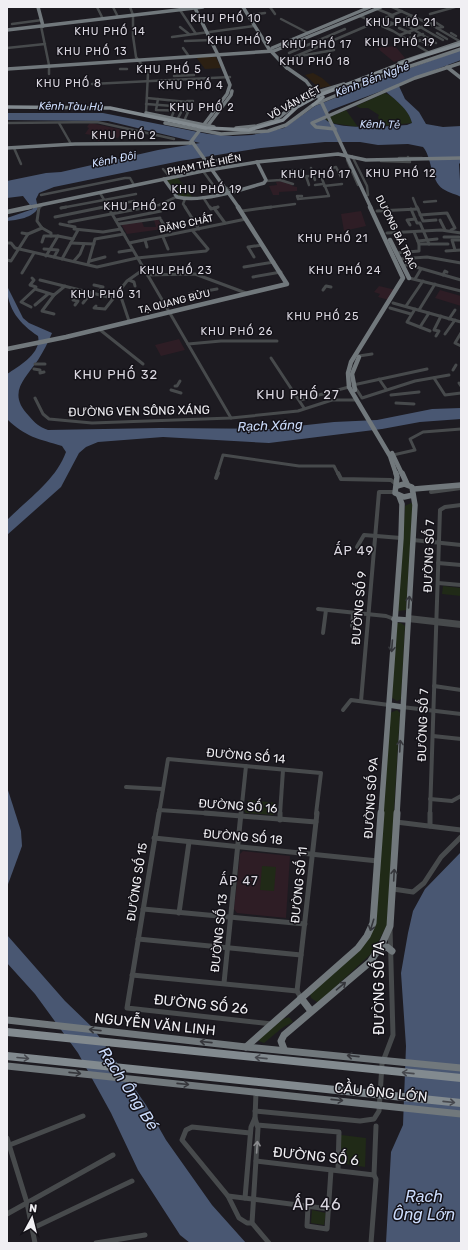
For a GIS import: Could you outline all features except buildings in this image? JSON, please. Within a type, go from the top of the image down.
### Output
[{"type":"highway","name":"VÕ VĂN KIỆT","points":[[206,129],[223,133],[244,132],[266,128],[281,123],[322,93],[382,75],[461,44]]},
{"type":"highway","name":"VÕ VĂN KIỆT","points":[[154,117],[206,129],[243,130],[275,123],[316,94],[332,90],[416,58],[461,44]]},
{"type":"highway","points":[[313,105],[322,93]]},
{"type":"highway","points":[[7,108],[99,106],[144,112]]},
{"type":"highway","points":[[7,108],[103,110],[154,117]]},
{"type":"highway","points":[[7,108],[103,111],[165,123]]},
{"type":"highway","points":[[7,108],[110,108],[198,128]]},
{"type":"highway","points":[[244,132],[268,130]]},
{"type":"highway","name":"NGUYỄN VĂN LINH","points":[[7,1032],[300,1062]]},
{"type":"highway","name":"CẦU ÔNG LỚN","points":[[7,1056],[461,1103]]},
{"type":"highway","name":"CẦU ÔNG LỚN","points":[[300,1062],[461,1078]]},
{"type":"main road","points":[[40,7],[44,26]]},
{"type":"main road","points":[[40,7],[44,26]]},
{"type":"main road","points":[[7,30],[203,7]]},
{"type":"main road","points":[[243,7],[271,50],[316,94]]},
{"type":"main road","points":[[247,7],[256,26]]},
{"type":"main road","points":[[271,50],[300,40],[337,23],[350,19],[363,10],[371,7]]},
{"type":"main road","points":[[195,8],[229,77],[230,82],[229,93],[231,95],[206,129]]},
{"type":"main road","points":[[7,68],[271,50],[329,28],[344,18],[378,8]]},
{"type":"main road","name":"VÕ VĂN KIỆT","points":[[322,93],[426,52],[461,44]]},
{"type":"main road","name":"VÕ VĂN KIỆT","points":[[206,129],[228,134],[263,132],[286,125],[313,105],[382,75],[461,44]]},
{"type":"main road","points":[[271,50],[288,67],[312,87],[328,109],[328,116],[367,194]]},
{"type":"main road","points":[[160,58],[218,54]]},
{"type":"main road","points":[[332,125],[320,127],[314,125],[315,121],[382,93],[416,79],[461,64]]},
{"type":"main road","points":[[288,67],[308,80],[322,93]]},
{"type":"main road","points":[[288,67],[302,74],[322,93],[332,125],[367,194]]},
{"type":"main road","points":[[448,68],[461,78]]},
{"type":"main road","points":[[322,93],[382,75]]},
{"type":"main road","points":[[310,88],[332,98]]},
{"type":"main road","points":[[198,128],[229,93]]},
{"type":"main road","points":[[191,143],[229,93]]},
{"type":"main road","points":[[263,132],[287,123],[305,109],[313,107],[339,109],[382,93]]},
{"type":"main road","name":"VÕ VĂN KIỆT","points":[[144,112],[154,117],[171,118],[184,121],[198,128]]},
{"type":"main road","points":[[328,116],[314,121],[313,125],[318,128],[334,129]]},
{"type":"main road","points":[[206,118],[213,119]]},
{"type":"main road","name":"VÕ VĂN KIỆT","points":[[165,123],[198,128]]},
{"type":"main road","points":[[7,148],[70,144],[191,143]]},
{"type":"main road","points":[[191,143],[221,186],[242,211],[246,219]]},
{"type":"main road","name":"PHẠM THẾ HIỂN","points":[[7,212],[203,171],[257,162],[344,155],[366,160],[461,158]]},
{"type":"main road","points":[[164,179],[176,197],[185,199],[203,197],[261,184],[266,181],[257,162]]},
{"type":"main road","points":[[226,192],[281,272]]},
{"type":"main road","name":"DƯƠNG BÁ TRẠC","points":[[351,386],[348,373],[357,356],[409,278],[389,242],[387,233],[367,194]]},
{"type":"main road","name":"DƯƠNG BÁ TRẠC","points":[[357,356],[390,308],[403,278],[389,242],[367,194]]},
{"type":"main road","name":"TẠ QUANG BỬU","points":[[7,349],[66,337],[168,311],[287,284],[281,272]]},
{"type":"main road","points":[[403,278],[409,278]]},
{"type":"main road","points":[[284,1049],[282,1045],[282,1037],[370,962],[379,949],[390,926],[415,505],[414,492],[407,484],[393,455],[355,396],[351,386]]},
{"type":"main road","points":[[384,442],[397,477],[397,494],[408,497],[414,492],[443,486],[460,487]]},
{"type":"main road","points":[[397,486],[407,484]]},
{"type":"main road","name":"ĐƯỜNG SỐ 9A","points":[[246,1047],[272,1024],[299,994],[358,948],[368,936],[373,923],[394,617],[401,538],[402,504],[397,494]]},
{"type":"main road","points":[[394,617],[408,618]]},
{"type":"main road","points":[[388,705],[402,707]]},
{"type":"main road","points":[[379,949],[387,947],[392,951]]},
{"type":"main road","points":[[299,994],[311,1011]]},
{"type":"main road","name":"NGUYỄN VĂN LINH","points":[[7,1020],[246,1047],[284,1049],[461,1068]]},
{"type":"main road","points":[[7,1066],[256,1091]]},
{"type":"main road","name":"CẦU ÔNG LỚN","points":[[256,1091],[461,1114]]},
{"type":"street","points":[[97,7],[102,19]]},
{"type":"street","points":[[113,7],[118,17]]},
{"type":"street","points":[[130,7],[133,15],[133,36],[136,59],[147,72],[147,98],[144,112]]},
{"type":"street","points":[[270,7],[275,14]]},
{"type":"street","points":[[392,7],[430,24],[461,44]]},
{"type":"street","points":[[442,7],[446,9]]},
{"type":"street","points":[[430,14],[455,7]]},
{"type":"street","points":[[378,8],[435,42],[442,40],[431,31]]},
{"type":"street","points":[[180,10],[190,26],[202,40]]},
{"type":"street","points":[[294,58],[297,55],[402,11]]},
{"type":"street","points":[[251,14],[264,12]]},
{"type":"street","points":[[357,15],[376,22],[393,31],[426,52]]},
{"type":"street","points":[[401,16],[406,18]]},
{"type":"street","points":[[385,27],[412,16]]},
{"type":"street","points":[[376,18],[381,20]]},
{"type":"street","points":[[281,19],[310,35]]},
{"type":"street","points":[[12,24],[42,20]]},
{"type":"street","points":[[393,31],[419,20]]},
{"type":"street","points":[[387,21],[394,24]]},
{"type":"street","points":[[400,35],[435,22],[444,26],[406,39]]},
{"type":"street","points":[[413,23],[447,39]]},
{"type":"street","points":[[404,30],[417,25]]},
{"type":"street","points":[[44,26],[49,74]]},
{"type":"street","points":[[172,37],[256,26]]},
{"type":"street","points":[[180,27],[196,40]]},
{"type":"street","points":[[289,53],[345,28]]},
{"type":"street","points":[[399,28],[428,45]]},
{"type":"street","points":[[218,31],[220,35]]},
{"type":"street","points":[[451,33],[456,36]]},
{"type":"street","points":[[412,43],[445,34]]},
{"type":"street","points":[[185,41],[211,40]]},
{"type":"street","points":[[290,43],[298,49]]},
{"type":"street","points":[[7,48],[45,44]]},
{"type":"street","points":[[183,48],[188,55]]},
{"type":"street","points":[[281,59],[334,50]]},
{"type":"street","points":[[120,69],[127,69]]},
{"type":"street","points":[[174,76],[194,75]]},
{"type":"street","points":[[92,84],[229,77]]},
{"type":"street","points":[[147,98],[193,102],[184,121]]},
{"type":"street","points":[[158,99],[154,109],[189,111]]},
{"type":"street","points":[[171,118],[175,100]]},
{"type":"street","points":[[178,120],[187,101]]},
{"type":"street","points":[[146,104],[173,106]]},
{"type":"street","points":[[154,117],[158,110]]},
{"type":"street","points":[[166,118],[172,110]]},
{"type":"street","points":[[7,123],[89,122],[109,124],[174,139]]},
{"type":"street","points":[[59,123],[70,144]]},
{"type":"street","points":[[14,148],[21,164]]},
{"type":"street","name":"DƯƠNG BÁ TRẠC","points":[[344,155],[363,194],[367,194],[367,186],[352,156]]},
{"type":"street","name":"PHẠM THẾ HIỂN","points":[[373,160],[410,162],[408,157]]},
{"type":"street","name":"PHẠM THẾ HIỂN","points":[[373,160],[408,157],[428,158]]},
{"type":"street","points":[[210,159],[212,161],[224,159]]},
{"type":"street","points":[[219,160],[223,168]]},
{"type":"street","points":[[349,165],[366,160]]},
{"type":"street","points":[[332,168],[336,167],[341,177]]},
{"type":"street","points":[[311,168],[315,180]]},
{"type":"street","points":[[163,170],[171,178]]},
{"type":"street","points":[[212,170],[224,188],[232,190]]},
{"type":"street","points":[[283,171],[303,170]]},
{"type":"street","points":[[203,171],[219,193]]},
{"type":"street","points":[[306,176],[309,185]]},
{"type":"street","points":[[280,180],[285,177],[313,176]]},
{"type":"street","points":[[41,195],[130,178],[134,186]]},
{"type":"street","points":[[302,196],[297,196],[298,199],[329,196],[322,179]]},
{"type":"street","points":[[266,181],[280,180],[293,184]]},
{"type":"street","points":[[315,185],[342,184]]},
{"type":"street","points":[[100,193],[231,418]]},
{"type":"street","points":[[61,208],[136,194]]},
{"type":"street","points":[[70,222],[159,205],[176,197]]},
{"type":"street","points":[[203,197],[208,205],[211,208],[214,208],[225,223]]},
{"type":"street","points":[[413,198],[423,221],[436,220]]},
{"type":"street","points":[[185,199],[183,204],[199,229]]},
{"type":"street","points":[[55,217],[134,201]]},
{"type":"street","points":[[424,202],[436,202]]},
{"type":"street","points":[[41,204],[39,207],[37,221],[42,228],[51,233],[51,236]]},
{"type":"street","points":[[242,211],[295,204]]},
{"type":"street","points":[[203,206],[208,205]]},
{"type":"street","points":[[214,208],[218,207]]},
{"type":"street","points":[[411,209],[415,220]]},
{"type":"street","points":[[377,212],[418,209]]},
{"type":"street","points":[[116,220],[161,211]]},
{"type":"street","points":[[420,214],[447,213],[455,228],[451,230]]},
{"type":"street","points":[[118,224],[161,219],[165,227]]},
{"type":"street","name":"ĐẶNG CHẤT","points":[[129,243],[246,219]]},
{"type":"street","points":[[410,225],[407,220],[415,220],[417,223],[420,223],[429,244]]},
{"type":"street","points":[[440,220],[445,230]]},
{"type":"street","points":[[60,224],[75,227],[74,229],[78,230],[103,232],[121,229]]},
{"type":"street","points":[[399,227],[400,232]]},
{"type":"street","points":[[22,233],[28,234],[42,228]]},
{"type":"street","points":[[62,259],[78,230]]},
{"type":"street","points":[[387,233],[445,230],[461,233]]},
{"type":"street","points":[[89,262],[97,266],[150,256],[206,251],[208,249],[193,231]]},
{"type":"street","points":[[396,253],[419,251],[418,242],[414,232]]},
{"type":"street","points":[[9,260],[19,249],[28,234]]},
{"type":"street","points":[[89,262],[95,239],[124,234]]},
{"type":"street","points":[[42,242],[44,236],[58,236],[73,239]]},
{"type":"street","points":[[46,256],[58,236]]},
{"type":"street","points":[[163,237],[168,249]]},
{"type":"street","points":[[444,237],[460,238]]},
{"type":"street","points":[[455,250],[452,240],[460,238]]},
{"type":"street","points":[[418,242],[437,239]]},
{"type":"street","points":[[145,240],[150,256]]},
{"type":"street","points":[[418,242],[429,244],[448,244]]},
{"type":"street","points":[[7,243],[19,249],[74,261],[89,262],[105,257]]},
{"type":"street","points":[[71,244],[94,244]]},
{"type":"street","points":[[74,261],[80,254],[84,244]]},
{"type":"street","points":[[254,257],[248,247],[262,245]]},
{"type":"street","points":[[44,249],[58,250],[58,252],[65,253]]},
{"type":"street","points":[[121,261],[118,253],[132,250]]},
{"type":"street","points":[[446,251],[461,250]]},
{"type":"street","points":[[54,257],[58,252]]},
{"type":"street","points":[[411,252],[413,258]]},
{"type":"street","points":[[22,273],[34,253]]},
{"type":"street","points":[[399,259],[427,257],[461,263]]},
{"type":"street","points":[[244,267],[274,262]]},
{"type":"street","points":[[402,265],[409,265],[461,280]]},
{"type":"street","points":[[96,306],[94,308],[105,309],[116,292],[137,272],[144,269]]},
{"type":"street","points":[[415,279],[421,269]]},
{"type":"street","points":[[443,275],[445,271],[447,272]]},
{"type":"street","points":[[253,277],[281,272]]},
{"type":"street","points":[[452,273],[454,273],[452,277]]},
{"type":"street","points":[[147,275],[195,274],[246,293]]},
{"type":"street","points":[[32,278],[34,280],[30,285],[36,287]]},
{"type":"street","name":"DƯƠNG BÁ TRẠC","points":[[409,278],[461,291]]},
{"type":"street","points":[[40,280],[112,298]]},
{"type":"street","points":[[129,280],[134,282],[135,286]]},
{"type":"street","points":[[406,306],[423,281]]},
{"type":"street","points":[[430,331],[407,322],[411,314],[417,309],[435,284]]},
{"type":"street","points":[[94,285],[103,288],[100,290],[120,294],[129,321]]},
{"type":"street","points":[[54,314],[42,311],[54,295],[65,286]]},
{"type":"street","points":[[323,290],[326,286],[331,287]]},
{"type":"street","points":[[31,307],[21,302],[35,289],[54,295]]},
{"type":"street","points":[[189,294],[217,289]]},
{"type":"street","points":[[82,303],[91,293]]},
{"type":"street","points":[[35,305],[48,294]]},
{"type":"street","points":[[73,300],[78,301],[75,305]]},
{"type":"street","points":[[392,302],[461,322]]},
{"type":"street","points":[[399,310],[402,305]]},
{"type":"street","points":[[390,308],[411,314]]},
{"type":"street","points":[[449,319],[455,310]]},
{"type":"street","points":[[420,327],[429,313]]},
{"type":"street","points":[[436,336],[439,331],[434,330],[441,316]]},
{"type":"street","points":[[445,334],[455,320]]},
{"type":"street","points":[[99,329],[142,364]]},
{"type":"street","points":[[461,333],[455,343],[461,346]]},
{"type":"street","points":[[188,344],[205,341],[277,341]]},
{"type":"street","points":[[357,356],[372,354]]},
{"type":"street","points":[[271,358],[304,408]]},
{"type":"street","points":[[35,364],[45,364]]},
{"type":"street","points":[[454,370],[456,365]]},
{"type":"street","points":[[34,369],[44,372]]},
{"type":"street","points":[[300,400],[379,379],[427,369]]},
{"type":"street","points":[[351,386],[362,398],[411,382],[449,375]]},
{"type":"street","points":[[434,378],[445,395],[461,393]]},
{"type":"street","points":[[379,379],[386,389]]},
{"type":"street","points":[[175,386],[177,386],[180,381]]},
{"type":"street","points":[[171,390],[181,393]]},
{"type":"street","points":[[391,395],[419,392]]},
{"type":"street","points":[[355,396],[359,408]]},
{"type":"street","name":"ĐƯỜNG VEN SÔNG XÁNG","points":[[35,398],[43,414],[50,419],[92,423],[231,418],[298,411],[333,400],[355,396]]},
{"type":"street","points":[[396,403],[414,404]]},
{"type":"street","points":[[393,455],[415,450],[410,440],[423,432],[461,429]]},
{"type":"street","points":[[216,478],[223,456],[266,460],[299,466],[334,466],[341,479],[391,480],[397,486]]},
{"type":"street","points":[[431,492],[460,487]]},
{"type":"street","name":"ĐƯỜNG SỐ 9","points":[[361,701],[379,492],[397,494]]},
{"type":"street","name":"ĐƯỜNG SỐ 7","points":[[430,826],[440,510],[445,507],[461,506]]},
{"type":"street","points":[[357,547],[364,535],[401,538]]},
{"type":"street","points":[[413,540],[461,545]]},
{"type":"street","points":[[438,563],[461,565]]},
{"type":"street","points":[[438,583],[461,585]]},
{"type":"street","points":[[318,610],[394,617]]},
{"type":"street","points":[[323,633],[326,610]]},
{"type":"street","points":[[352,626],[353,613]]},
{"type":"street","points":[[408,618],[461,626]]},
{"type":"street","points":[[437,622],[461,623]]},
{"type":"street","points":[[434,686],[461,690]]},
{"type":"street","points":[[343,710],[351,700],[388,705]]},
{"type":"street","points":[[402,707],[461,714]]},
{"type":"street","points":[[432,736],[461,739]]},
{"type":"street","name":"ĐƯỜNG SỐ 14","points":[[168,759],[321,773]]},
{"type":"street","name":"ĐƯỜNG SỐ 15","points":[[127,1008],[168,759]]},
{"type":"street","name":"ĐƯỜNG SỐ 13","points":[[224,984],[246,766]]},
{"type":"street","points":[[280,820],[283,770]]},
{"type":"street","name":"ĐƯỜNG SỐ 11","points":[[299,994],[301,955],[321,773]]},
{"type":"street","points":[[126,787],[162,789]]},
{"type":"street","points":[[430,798],[452,801],[461,796]]},
{"type":"street","name":"ĐƯỜNG SỐ 16","points":[[159,810],[316,822]]},
{"type":"street","points":[[396,822],[461,830]]},
{"type":"street","points":[[393,890],[413,892],[424,883],[441,857],[461,836]]},
{"type":"street","name":"ĐƯỜNG SỐ 18","points":[[154,838],[312,853],[378,861]]},
{"type":"street","points":[[179,913],[188,842]]},
{"type":"street","points":[[143,910],[305,924]]},
{"type":"street","name":"ĐƯỜNG SỐ 7A","points":[[255,1111],[360,1121],[370,1121],[377,1115],[380,1106],[382,1064],[393,1035],[392,951],[390,926]]},
{"type":"street","points":[[138,939],[301,955]]},
{"type":"street","points":[[132,975],[224,984],[299,994]]},
{"type":"street","name":"ĐƯỜNG SỐ 26","points":[[127,1008],[272,1024]]},
{"type":"street","points":[[252,1223],[256,1161],[256,1091]]},
{"type":"street","points":[[8,1146],[83,1116]]},
{"type":"street","points":[[245,1198],[250,1133],[255,1118]]},
{"type":"street","points":[[257,1125],[339,1132],[338,1170]]},
{"type":"street","points":[[371,1243],[376,1179],[374,1175],[376,1126]]},
{"type":"street","points":[[250,1133],[192,1127],[189,1128],[184,1134],[182,1140],[228,1196],[230,1205],[239,1218],[252,1223],[269,1243]]},
{"type":"street","points":[[7,1138],[8,1146],[27,1203],[35,1243]]},
{"type":"street","points":[[7,1214],[113,1155]]},
{"type":"street","name":"ĐƯỜNG SỐ 6","points":[[256,1161],[374,1175]]},
{"type":"street","points":[[308,1206],[307,1226],[325,1230],[328,1228],[331,1170]]},
{"type":"street","points":[[33,1228],[132,1181]]},
{"type":"street","points":[[228,1196],[330,1209]]},
{"type":"street","points":[[96,1243],[145,1235]]},
{"type":"shaded area","points":[[395,46],[405,58],[394,62],[377,48]]},
{"type":"shaded area","points":[[196,57],[216,57],[221,68],[205,69]]},
{"type":"shaded area","points":[[313,73],[322,78],[331,86],[319,88],[305,75]]},
{"type":"shaded area","points":[[91,123],[119,129],[123,132],[118,138],[104,136],[99,141],[96,141],[98,136],[85,134],[89,128],[87,127]]},
{"type":"shaded area","points":[[280,181],[292,184],[292,186],[297,187],[297,191],[279,192],[279,195],[273,195],[269,186],[277,185],[276,182]]},
{"type":"shaded area","points":[[361,211],[366,226],[344,231],[341,214]]},
{"type":"shaded area","points":[[158,219],[163,229],[127,234],[121,224],[142,222],[144,227],[156,227],[154,220]]},
{"type":"shaded area","points":[[379,286],[396,290],[389,300],[378,297],[380,294],[374,292]]},
{"type":"shaded area","points":[[440,290],[461,296],[461,306],[435,298]]},
{"type":"shaded area","points":[[179,339],[185,350],[161,356],[155,345]]},
{"type":"shaded area","points":[[243,851],[290,856],[286,918],[237,913],[234,909],[240,854]]},
{"type":"green space","points":[[385,93],[402,105],[411,118],[412,123],[381,126],[378,117],[379,115],[368,108],[360,108],[356,106]]},
{"type":"green space","points":[[346,110],[358,127],[332,123],[325,119]]},
{"type":"green space","points":[[178,178],[193,198],[179,197],[166,180]]},
{"type":"green space","points":[[411,503],[413,504],[406,610],[398,611],[405,506]]},
{"type":"green space","points":[[443,586],[461,588],[461,596],[442,594]]},
{"type":"green space","points":[[397,623],[401,623],[405,626],[401,699],[397,701],[391,697]]},
{"type":"green space","points":[[397,710],[400,713],[387,925],[373,952],[320,1001],[317,1002],[311,998],[310,994],[370,935],[390,713]]},
{"type":"green space","points":[[248,800],[277,803],[276,813],[273,815],[246,813],[244,810],[246,810]]},
{"type":"green space","points":[[262,866],[276,867],[274,891],[260,890]]},
{"type":"green space","points":[[289,1017],[293,1022],[282,1028],[264,1043],[259,1041],[259,1039],[283,1019]]},
{"type":"green space","points":[[341,1135],[366,1138],[365,1167],[339,1163]]},
{"type":"green space","points":[[312,1210],[326,1213],[324,1225],[311,1223]]},
{"type":"water","points":[[461,50],[461,60],[398,84],[405,99],[419,112],[426,124],[443,127],[461,126],[461,162],[459,164],[461,197],[443,189],[439,185],[433,174],[426,151],[423,147],[408,144],[378,145],[360,142],[325,142],[261,148],[180,161],[54,187],[39,193],[36,199],[38,208],[32,214],[24,218],[7,221],[7,218],[33,209],[23,196],[7,198],[7,181],[46,173],[61,172],[158,150],[200,143],[108,121],[7,120],[7,113],[103,113],[208,134],[233,136],[252,135],[284,128],[315,106],[396,73]],"holes":[[[384,90],[408,113],[412,123],[407,125],[364,127],[340,125],[331,123],[325,119],[326,114],[331,110]]]},
{"type":"water","points":[[7,286],[23,318],[29,323],[52,333],[40,357],[23,380],[18,393],[22,408],[37,424],[48,430],[160,428],[270,429],[334,422],[377,420],[432,409],[461,408],[461,419],[420,422],[382,429],[269,443],[163,437],[98,442],[86,447],[79,453],[61,487],[7,535],[7,520],[32,497],[56,471],[66,452],[62,446],[26,434],[7,419],[7,374],[33,353],[37,348],[38,336],[20,321],[12,309],[9,302]]},
{"type":"water","points":[[7,787],[21,831],[22,846],[7,887]]},
{"type":"water","name":"Rạch Ông Lớn","points":[[461,852],[461,1243],[386,1243],[391,1152],[403,1125],[406,1046],[401,973],[408,933],[413,911],[425,889]]},
{"type":"water","name":"Rạch Ông Bé","points":[[7,935],[65,1001],[93,1028],[146,1105],[166,1140],[212,1205],[246,1243],[190,1243],[180,1235],[138,1170],[111,1113],[78,1053],[35,994],[7,963]]},
{"type":"district","name":"KHU PHỐ 10","points":[[226,18]]},
{"type":"district","name":"KHU PHỐ 21","points":[[401,22]]},
{"type":"district","name":"KHU PHỐ 14","points":[[110,31]]},
{"type":"district","name":"KHU PHỐ 9","points":[[240,40]]},
{"type":"district","name":"KHU PHỐ 19","points":[[400,42]]},
{"type":"district","name":"KHU PHỐ 17","points":[[317,44]]},
{"type":"district","name":"KHU PHỐ 13","points":[[92,51]]},
{"type":"district","name":"KHU PHỐ 18","points":[[315,61]]},
{"type":"district","name":"KHU PHỐ 5","points":[[169,69]]},
{"type":"district","name":"KHU PHỐ 8","points":[[69,83]]},
{"type":"district","name":"KHU PHỐ 4","points":[[191,85]]},
{"type":"district","name":"KHU PHỐ 2","points":[[202,107]]},
{"type":"district","name":"KHU PHỐ 2","points":[[124,135]]},
{"type":"district","name":"KHU PHỐ 12","points":[[401,173]]},
{"type":"district","name":"KHU PHỐ 17","points":[[316,174]]},
{"type":"district","name":"KHU PHỐ 19","points":[[207,189]]},
{"type":"district","name":"KHU PHỐ 20","points":[[140,206]]},
{"type":"district","name":"KHU PHỐ 21","points":[[333,238]]},
{"type":"district","name":"KHU PHỐ 23","points":[[176,270]]},
{"type":"district","name":"KHU PHỐ 24","points":[[345,270]]},
{"type":"district","name":"KHU PHỐ 31","points":[[106,294]]},
{"type":"district","name":"KHU PHỐ 25","points":[[323,316]]},
{"type":"district","name":"KHU PHỐ 26","points":[[237,331]]},
{"type":"district","name":"KHU PHỐ 32","points":[[116,374]]},
{"type":"district","name":"KHU PHỐ 27","points":[[298,394]]},
{"type":"district","name":"ẤP 49","points":[[354,550]]},
{"type":"district","name":"ẤP 47","points":[[239,880]]},
{"type":"district","name":"ẤP 46","points":[[317,1204]]},
{"type":"water label","name":"Kênh Bến Nghé","points":[[372,79]]},
{"type":"water label","name":"Kênh Tàu Hủ","points":[[71,106]]},
{"type":"water label","name":"Kênh Tẻ","points":[[380,124]]},
{"type":"water label","name":"Kênh Đôi","points":[[114,159]]},
{"type":"water label","name":"Rạch Xáng","points":[[270,425]]}]
